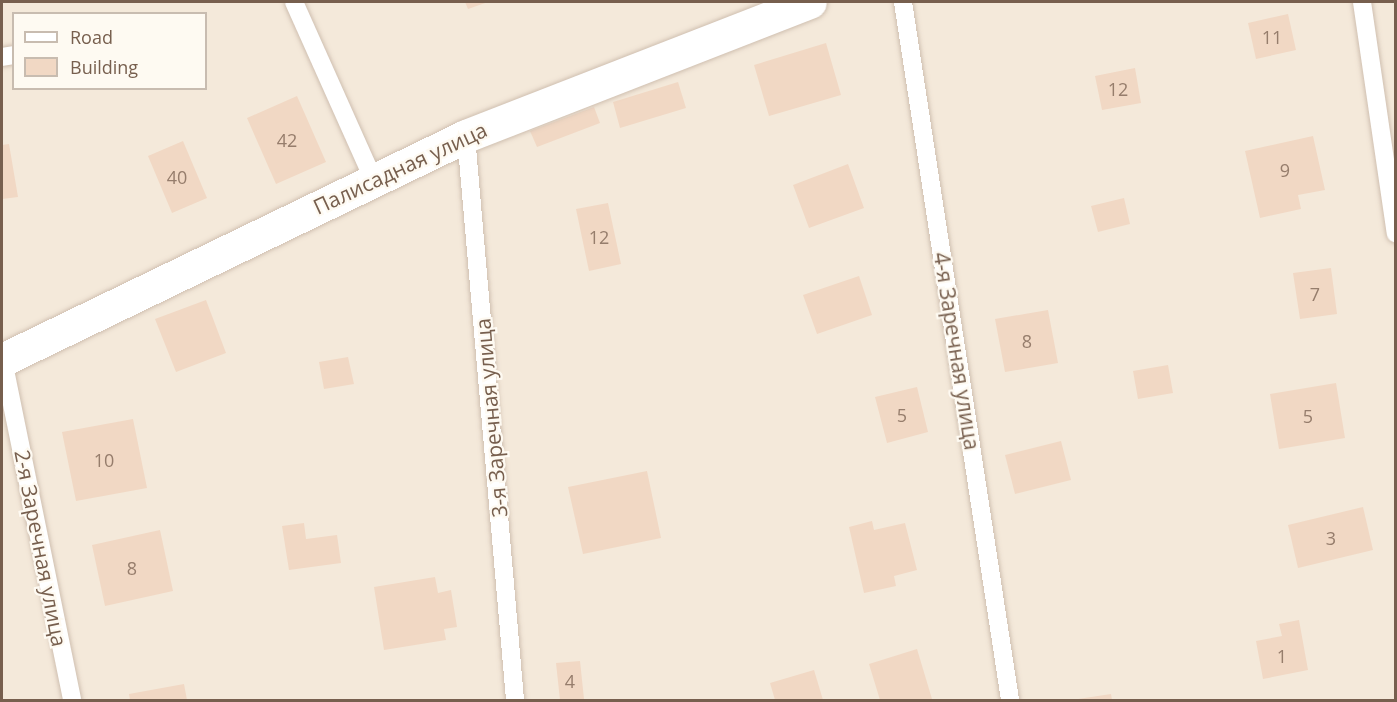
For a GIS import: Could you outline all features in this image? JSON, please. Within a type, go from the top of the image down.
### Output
[{"type":"street","name":"Палисадная улица","points":[[2,360],[373,178],[466,136],[810,2]]},
{"type":"lane","points":[[294,2],[373,178]]},
{"type":"lane","name":"4-я Заречная улица","points":[[903,2],[1010,700]]},
{"type":"lane","points":[[1362,2],[1395,234]]},
{"type":"lane","name":"3-я Заречная улица","points":[[466,136],[515,700]]},
{"type":"lane","name":"2-я Заречная улица","points":[[2,360],[72,700]]},
{"type":"shaded area","points":[[2,2],[1395,2],[1395,700],[2,700]]},
{"type":"building","points":[[465,2],[488,2],[468,9]]},
{"type":"building","points":[[1288,14],[1296,50],[1256,59],[1248,23]]},
{"type":"building","points":[[826,43],[841,95],[769,116],[754,65]]},
{"type":"building","points":[[1135,68],[1141,103],[1102,110],[1095,76]]},
{"type":"building","points":[[678,82],[686,108],[620,128],[613,102]]},
{"type":"building","points":[[297,96],[326,162],[276,184],[247,118]]},
{"type":"building","points":[[594,107],[600,123],[537,147],[530,131]]},
{"type":"building","points":[[1313,136],[1325,190],[1298,195],[1301,209],[1260,218],[1245,151]]},
{"type":"building","points":[[183,141],[207,198],[172,213],[148,156]]},
{"type":"building","points":[[9,144],[18,197],[2,199],[2,145]]},
{"type":"building","points":[[848,164],[864,208],[809,228],[793,185]]},
{"type":"building","points":[[1124,198],[1130,224],[1098,232],[1091,206]]},
{"type":"building","points":[[608,203],[621,264],[589,271],[576,209]]},
{"type":"building","points":[[1331,268],[1337,314],[1300,319],[1293,273]]},
{"type":"building","points":[[859,276],[872,315],[817,334],[803,295]]},
{"type":"building","points":[[206,300],[226,353],[176,372],[155,319]]},
{"type":"building","points":[[1048,310],[1058,363],[1005,372],[995,319]]},
{"type":"building","points":[[348,357],[354,384],[324,389],[319,362]]},
{"type":"building","points":[[1168,365],[1173,393],[1138,399],[1133,371]]},
{"type":"building","points":[[1336,383],[1345,438],[1279,449],[1270,394]]},
{"type":"building","points":[[917,387],[928,432],[887,443],[875,397]]},
{"type":"building","points":[[133,419],[147,488],[76,501],[62,432]]},
{"type":"building","points":[[1061,441],[1071,480],[1015,494],[1005,455]]},
{"type":"building","points":[[647,471],[661,538],[583,554],[568,487]]},
{"type":"building","points":[[1363,507],[1373,550],[1298,568],[1288,525]]},
{"type":"building","points":[[872,521],[874,530],[905,523],[917,570],[894,576],[896,586],[864,593],[849,527]]},
{"type":"building","points":[[304,523],[306,539],[337,535],[341,563],[289,570],[282,526]]},
{"type":"building","points":[[160,530],[173,591],[105,606],[92,545]]},
{"type":"building","points":[[435,577],[438,593],[451,590],[457,627],[444,629],[446,640],[384,650],[374,587]]},
{"type":"building","points":[[1299,620],[1308,670],[1263,679],[1256,641],[1282,636],[1279,624]]},
{"type":"building","points":[[917,649],[932,699],[880,700],[869,664]]},
{"type":"building","points":[[580,661],[584,699],[560,700],[556,663]]},
{"type":"building","points":[[814,670],[823,700],[775,700],[770,683]]},
{"type":"building","points":[[184,684],[187,700],[130,700],[129,694]]},
{"type":"building","points":[[1111,694],[1112,700],[1078,699]]}]
